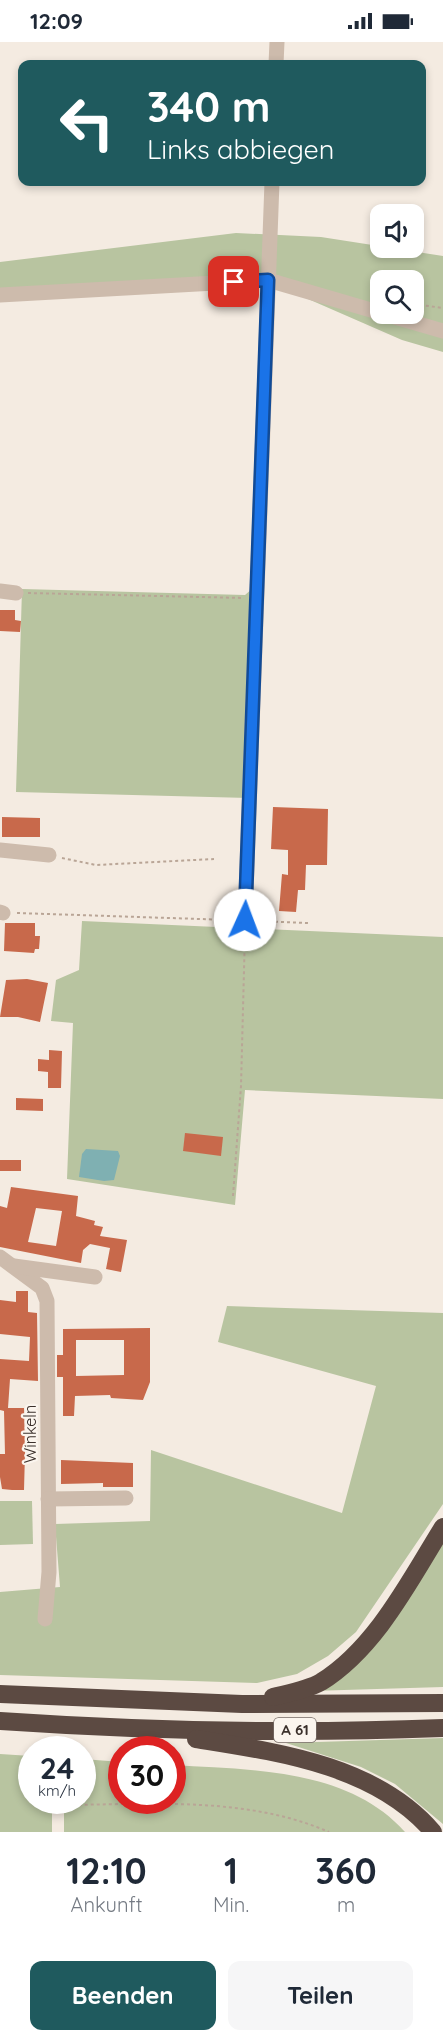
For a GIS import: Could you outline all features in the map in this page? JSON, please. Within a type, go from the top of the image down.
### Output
[{"type":"highway","points":[[242,1704],[296,1692],[320,1683],[341,1668],[372,1635],[443,1527]]},
{"type":"highway","name":"A 61","points":[[0,1694],[242,1704],[443,1703]]},
{"type":"highway","name":"A 61","points":[[0,1721],[146,1731],[372,1731],[443,1728]]},
{"type":"highway","points":[[146,1731],[258,1749],[310,1762],[358,1778],[398,1801],[433,1832]]},
{"type":"street","points":[[276,60],[277,42]]},
{"type":"street","points":[[245,920],[272,186]]},
{"type":"street","points":[[0,295],[268,280],[443,331]]},
{"type":"street","points":[[0,591],[16,593]]},
{"type":"street","points":[[0,850],[49,855]]},
{"type":"street","name":"Winkeln","points":[[6,1261],[95,1276]]},
{"type":"street","name":"Winkeln","points":[[6,1261],[42,1288],[46,1301],[49,1572],[45,1619]]},
{"type":"street","points":[[48,1499],[126,1498]]},
{"type":"path","points":[[424,305],[443,308]]},
{"type":"path","points":[[16,593],[257,598]]},
{"type":"path","points":[[49,855],[96,865],[214,859]]},
{"type":"path","points":[[1,912],[308,922]]},
{"type":"path","points":[[233,1196],[241,1086],[245,920]]},
{"type":"path","points":[[96,1805],[196,1805],[271,1814],[328,1832]]},
{"type":"green space","points":[[236,233],[321,237],[370,245],[370,258],[424,258],[424,253],[443,256],[443,352],[402,340],[260,278],[0,298],[0,262]]},
{"type":"green space","points":[[253,588],[249,798],[16,792],[22,589],[245,595]]},
{"type":"green space","points":[[82,921],[443,937],[443,1099],[245,1090],[235,1205],[67,1179],[73,1023],[51,1021],[56,980],[79,970]]},
{"type":"green space","points":[[227,1306],[443,1313],[443,1504],[356,1632],[328,1656],[297,1674],[257,1683],[0,1675],[0,1592],[60,1587],[55,1524],[150,1521],[151,1450],[342,1513],[376,1386],[218,1342]]},
{"type":"green space","points":[[0,1501],[32,1501],[33,1544],[0,1545]]},
{"type":"green space","points":[[443,1537],[443,1687],[311,1691],[333,1680]]},
{"type":"green space","points":[[443,1738],[443,1824],[395,1784],[361,1767],[286,1743]]},
{"type":"green space","points":[[0,1754],[18,1755],[18,1814],[52,1814],[52,1832],[0,1832]]},
{"type":"green space","points":[[96,1760],[108,1761],[108,1814],[186,1814],[186,1766],[266,1772],[297,1776],[327,1784],[356,1795],[382,1811],[405,1832],[64,1832],[64,1814],[96,1814]]},
{"type":"water","points":[[86,1149],[118,1151],[120,1156],[114,1180],[104,1181],[79,1177],[82,1154]]},
{"type":"building","points":[[0,610],[15,610],[15,620],[21,621],[20,632],[0,631]]},
{"type":"building","points":[[273,807],[328,809],[327,865],[306,865],[305,890],[298,890],[296,912],[279,911],[282,874],[288,875],[288,850],[271,849]]},
{"type":"building","points":[[2,817],[40,818],[40,837],[2,837]]},
{"type":"building","points":[[5,923],[35,923],[35,936],[40,936],[39,949],[35,949],[34,953],[4,951]]},
{"type":"building","points":[[27,979],[48,983],[40,1022],[18,1017],[0,1017],[6,980]]},
{"type":"building","points":[[49,1050],[62,1051],[61,1088],[48,1088],[48,1072],[38,1071],[38,1059],[49,1060]]},
{"type":"building","points":[[16,1098],[43,1099],[43,1111],[16,1110]]},
{"type":"building","points":[[185,1133],[223,1137],[221,1156],[183,1151]]},
{"type":"building","points":[[0,1160],[21,1160],[21,1171],[0,1171]]},
{"type":"building","points":[[11,1187],[78,1196],[76,1216],[95,1221],[94,1225],[103,1227],[100,1236],[127,1240],[121,1272],[106,1269],[110,1248],[90,1244],[83,1250],[81,1263],[0,1247],[0,1206],[7,1208]],"holes":[[[36,1208],[62,1211],[56,1246],[28,1242]]]},
{"type":"building","points":[[16,1291],[28,1291],[28,1312],[37,1313],[38,1381],[10,1379],[8,1408],[24,1408],[24,1490],[2,1489],[0,1477],[0,1454],[5,1454],[4,1411],[0,1410],[0,1359],[29,1361],[30,1337],[0,1334],[0,1300],[16,1302]]},
{"type":"building","points":[[150,1328],[150,1382],[143,1400],[111,1398],[110,1395],[75,1396],[74,1416],[63,1416],[63,1377],[57,1377],[57,1355],[63,1355],[63,1329]],"holes":[[[76,1340],[124,1340],[124,1375],[76,1376]]]},
{"type":"building","points":[[61,1460],[133,1463],[133,1487],[103,1487],[103,1483],[61,1484]]},
{"type":"route","points":[[234,282],[268,280],[245,920]]}]
